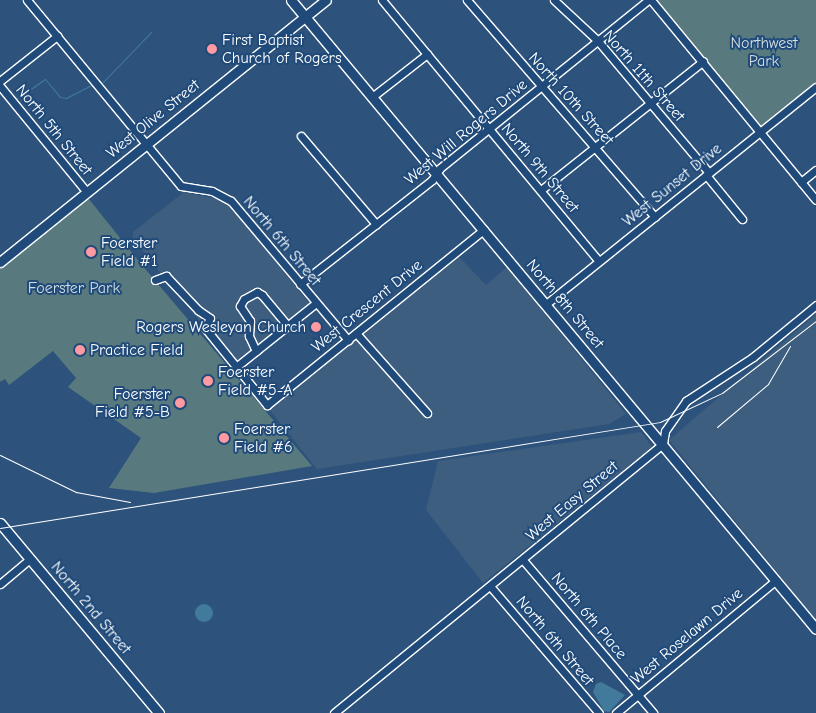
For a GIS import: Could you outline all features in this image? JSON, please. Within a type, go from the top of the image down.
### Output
[{"type":"main road","name":"North 8th Street","points":[[291,0],[816,629]]},
{"type":"main road","name":"West Olive Street","points":[[1,258],[326,0]]},
{"type":"main road","name":"North 2nd Street","points":[[0,523],[159,713]]},
{"type":"street","name":"North 6th Street","points":[[28,0],[181,186],[224,194],[348,340]]},
{"type":"street","name":"North 9th Street","points":[[382,0],[600,261]]},
{"type":"street","name":"North 10th Street","points":[[467,0],[520,64],[544,85],[655,217]]},
{"type":"street","name":"North 11th Street","points":[[554,0],[598,41],[742,219]]},
{"type":"street","points":[[650,0],[703,61],[816,200]]},
{"type":"street","name":"West Will Rogers Drive","points":[[300,284],[432,180],[436,173],[489,128],[650,0]]},
{"type":"street","points":[[0,80],[57,36]]},
{"type":"street","points":[[372,98],[427,54]]},
{"type":"street","points":[[541,190],[703,61]]},
{"type":"street","name":"North 5th Street","points":[[0,86],[86,191]]},
{"type":"street","name":"West Sunset Drive","points":[[546,304],[816,87]]},
{"type":"street","points":[[302,136],[376,224]]},
{"type":"street","points":[[801,182],[816,170]]},
{"type":"street","name":"West Crescent Drive","points":[[236,367],[268,405],[484,229]]},
{"type":"street","points":[[155,280],[166,276],[198,310],[210,318],[205,328],[236,367],[316,303]]},
{"type":"street","points":[[256,351],[249,336],[250,321],[240,306],[244,299],[257,292],[262,295],[288,326]]},
{"type":"street","name":"West Easy Street","points":[[334,713],[663,444],[665,431],[686,401],[753,357],[816,305]]},
{"type":"street","points":[[356,333],[427,413]]},
{"type":"street","points":[[0,584],[30,559]]},
{"type":"street","name":"North 6th Place","points":[[523,560],[653,713]]},
{"type":"street","name":"West Roselawn Drive","points":[[616,713],[776,580]]},
{"type":"street","name":"North 6th Street","points":[[490,586],[599,713]]},
{"type":"shaded area","points":[[184,192],[226,201],[314,309],[239,370],[133,239],[133,232]]},
{"type":"shaded area","points":[[459,257],[486,285],[507,267],[626,414],[609,424],[317,469],[269,409]]},
{"type":"shaded area","points":[[816,314],[816,620],[669,440]]},
{"type":"shaded area","points":[[641,432],[652,447],[483,583],[426,510],[438,461]]},
{"type":"shaded area","points":[[200,604],[208,604],[213,609],[211,620],[200,622],[195,617],[195,609]]},
{"type":"shaded area","points":[[601,682],[625,695],[609,712],[604,711],[593,692],[596,684]]},
{"type":"green space","name":"Northwest Park","points":[[651,0],[816,0],[816,87],[761,131]]},
{"type":"green space","name":"Foerster Park","points":[[84,193],[141,264],[312,466],[154,493],[109,488],[141,438],[68,387],[76,378],[53,351],[9,385],[5,379],[0,382],[0,264]]},
{"type":"waterway","points":[[102,83],[151,32]]},
{"type":"waterway","points":[[15,100],[45,79],[60,97],[66,98],[91,85]]},
{"type":"waterway","points":[[0,93],[8,101]]},
{"type":"railway","points":[[0,528],[660,422],[722,393],[816,321]]},
{"type":"railway","points":[[717,427],[768,384],[790,346]]},
{"type":"railway","points":[[0,455],[76,492],[130,502]]},
{"type":"place","name":"First Baptist Church of Rogers","points":[[212,49]]},
{"type":"place","name":"Foerster Field #1","points":[[91,252]]},
{"type":"place","name":"Rogers Wesleyan Church","points":[[316,327]]},
{"type":"place","name":"Practice Field","points":[[80,350]]},
{"type":"place","name":"Foerster Field #5-A","points":[[208,381]]},
{"type":"place","name":"Foerster Field #5-B","points":[[180,403]]},
{"type":"place","name":"Foerster Field #6","points":[[224,438]]}]
